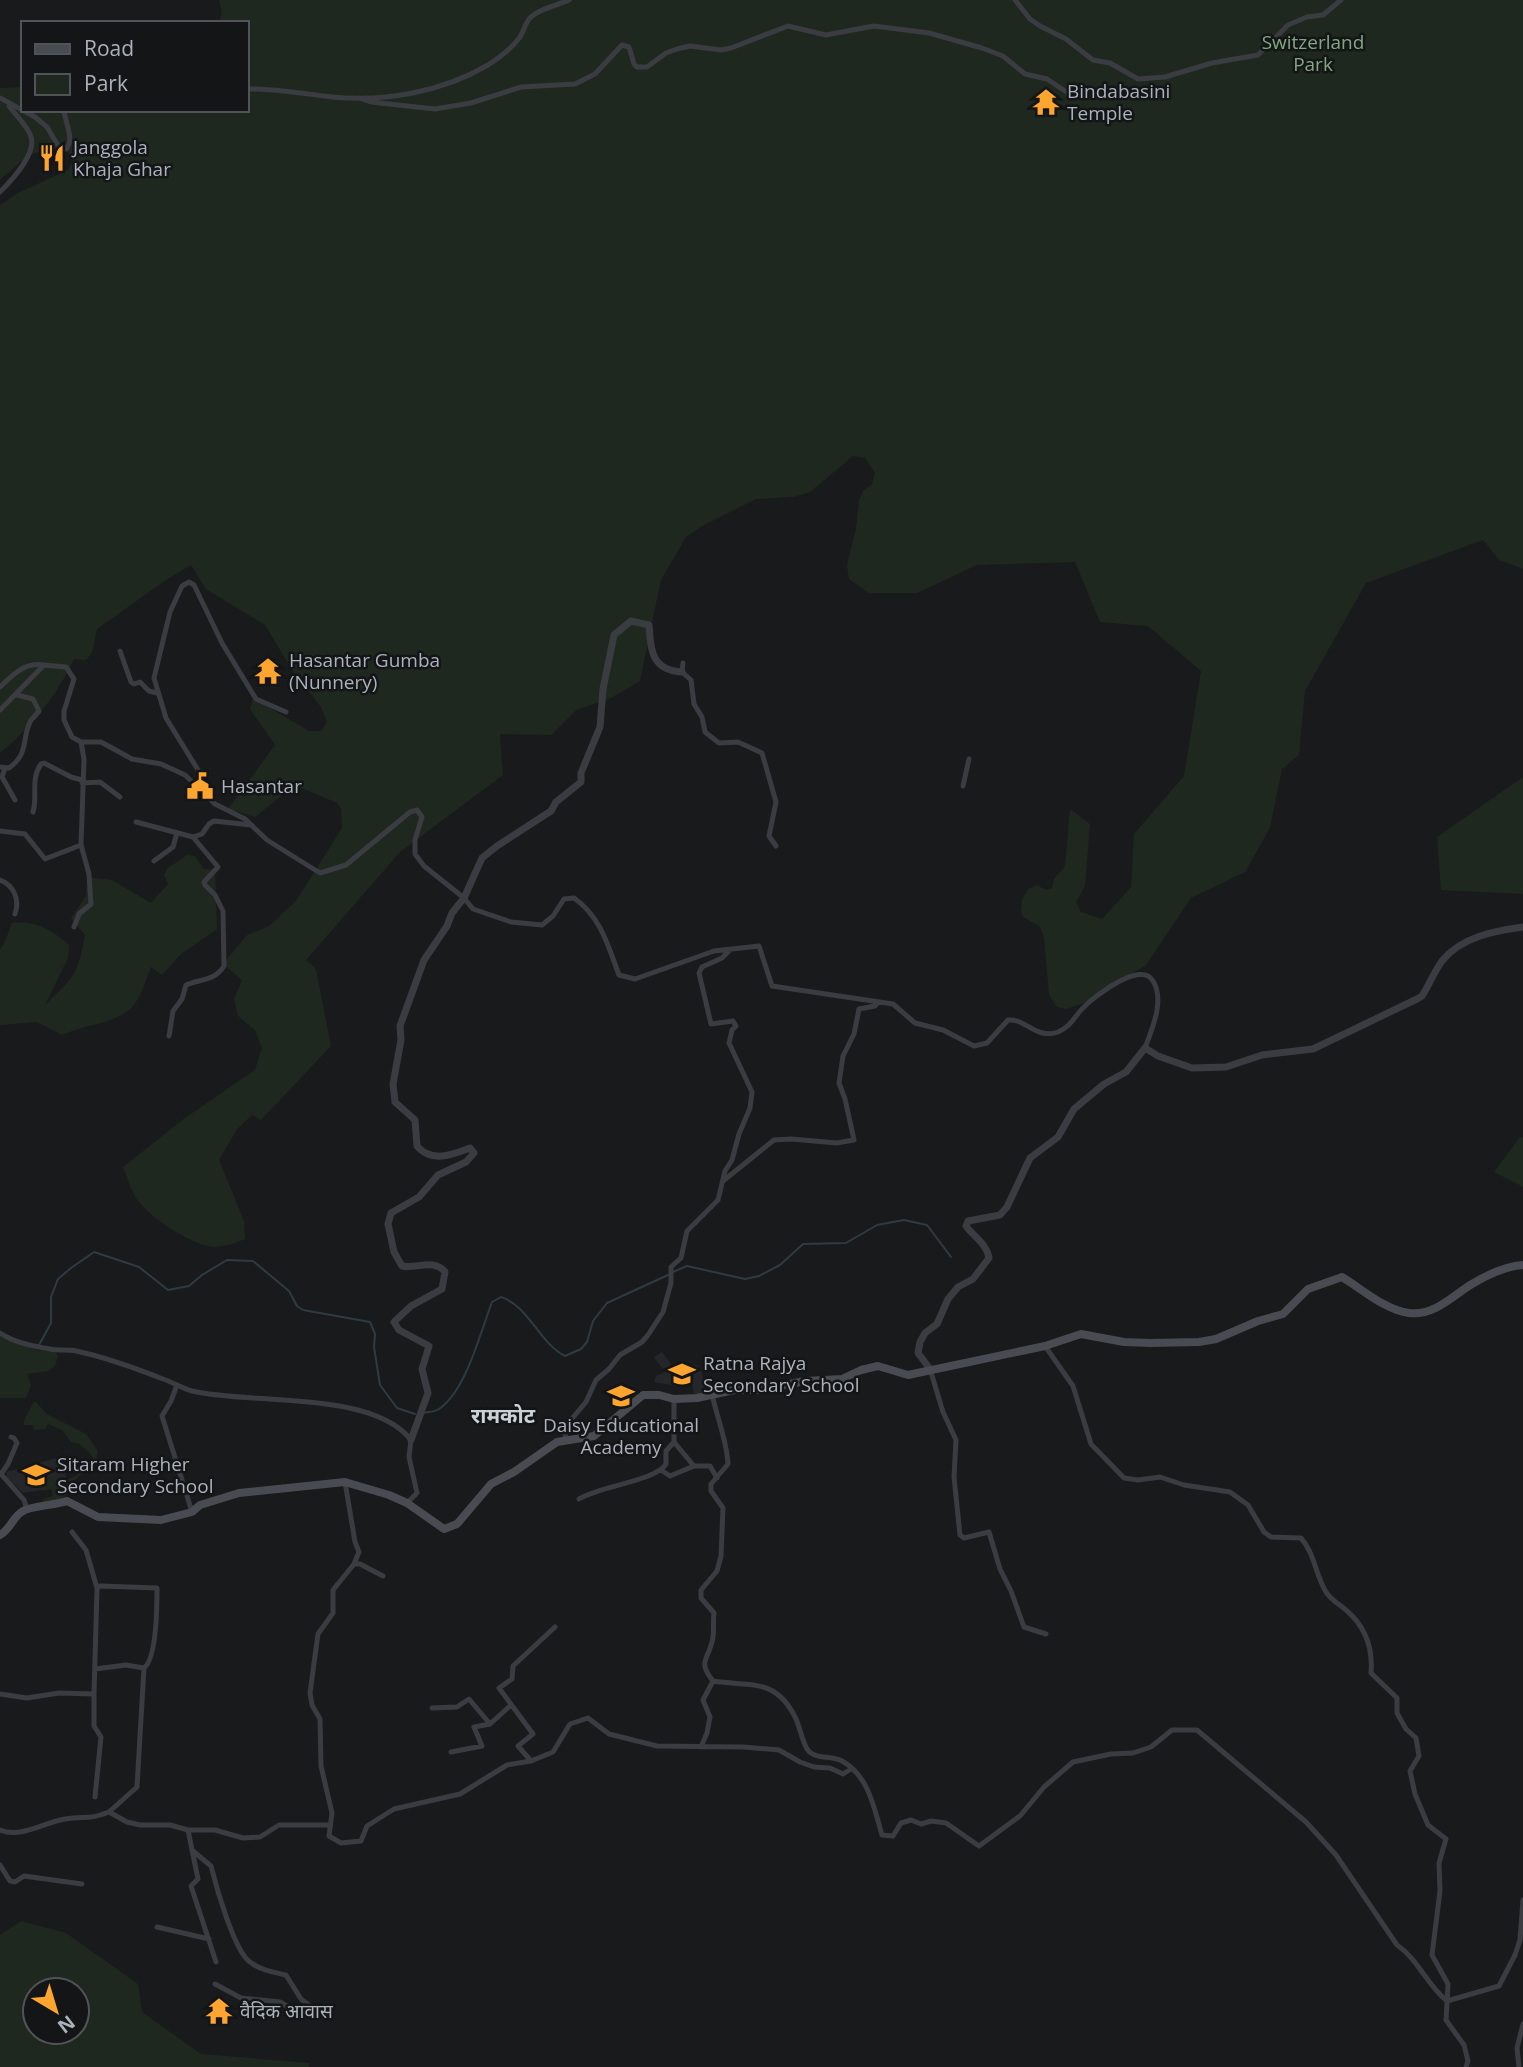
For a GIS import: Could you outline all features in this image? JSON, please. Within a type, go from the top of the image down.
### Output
[{"type":"main road","points":[[0,1535],[27,1509],[55,1506],[67,1501],[98,1517],[161,1520],[192,1512],[200,1505],[239,1493],[345,1482],[407,1503],[444,1529],[448,1529],[457,1524],[491,1484],[514,1472],[549,1446],[566,1440],[594,1436],[643,1395],[674,1399],[842,1378],[878,1366],[908,1375],[1045,1346],[1081,1334],[1124,1342],[1150,1343],[1216,1339],[1258,1321],[1283,1314],[1308,1289],[1342,1277],[1398,1310],[1410,1313],[1433,1310],[1490,1275],[1511,1266],[1523,1265]]},
{"type":"street","points":[[248,89],[310,92],[328,97],[396,97],[453,81],[476,71],[500,57],[521,36],[533,15],[569,0]]},
{"type":"street","points":[[1015,0],[1030,19],[1040,26],[1066,39],[1093,60],[1110,63],[1138,79],[1165,77],[1212,63],[1258,55],[1288,25],[1307,17],[1323,15],[1341,0]]},
{"type":"street","points":[[359,98],[419,109],[449,108],[521,87],[575,84],[595,74],[622,45],[629,47],[637,67],[646,67],[677,49],[699,46],[721,50],[744,45],[788,26],[826,34],[874,26],[942,36],[1003,56],[1025,74],[1046,79],[1068,93]]},
{"type":"street","points":[[0,99],[21,110]]},
{"type":"street","points":[[0,192],[26,162],[32,144],[31,135],[7,103]]},
{"type":"street","points":[[26,112],[47,127],[60,149],[66,149],[70,144],[70,135],[64,112]]},
{"type":"street","points":[[202,789],[198,770],[166,718],[154,678],[170,612],[182,586],[189,582],[194,585],[226,650],[256,699],[286,712]]},
{"type":"street","points":[[407,1503],[417,1493],[410,1457],[411,1440],[428,1393],[422,1369],[429,1346],[399,1330],[394,1322],[411,1306],[442,1289],[446,1278],[440,1266],[402,1266],[394,1252],[388,1219],[391,1213],[419,1197],[438,1175],[466,1162],[474,1153],[470,1148],[433,1157],[420,1150],[415,1141],[416,1124],[412,1115],[399,1108],[395,1102],[393,1084],[401,1040],[400,1026],[424,960],[464,898],[482,858],[551,811],[556,803],[581,782],[581,773],[600,727],[603,689],[614,635],[631,621],[649,625],[650,646],[659,666],[682,672],[691,680],[694,704],[702,717],[705,732],[719,743],[738,742],[762,753],[776,802],[769,836],[776,846]]},
{"type":"street","points":[[120,651],[131,682],[140,682],[149,691],[158,692]]},
{"type":"street","points":[[682,672],[683,663]]},
{"type":"street","points":[[0,687],[21,668],[36,664],[61,666],[71,672],[74,679],[64,711],[64,720],[72,737],[81,742],[101,742],[132,759],[173,769],[185,775],[215,804],[245,818],[267,840],[320,873],[346,865],[410,812],[417,810],[422,817],[415,840],[415,854],[424,866],[464,898],[473,909],[511,922],[542,925],[553,916],[564,899],[574,898],[594,915],[613,954],[619,975],[635,979],[714,951],[759,946],[772,986],[893,1004],[915,1023],[943,1030],[974,1046],[986,1042],[1008,1020],[1015,1019],[1040,1033],[1059,1032],[1074,1021],[1083,1007],[1114,984],[1140,973],[1149,975],[1155,983],[1158,1014],[1145,1048],[1126,1072],[1104,1084],[1073,1109],[1058,1137],[1030,1158],[1000,1216],[968,1221],[966,1226],[985,1246],[989,1258],[973,1279],[958,1287],[948,1299],[937,1324],[925,1333],[918,1353],[930,1369],[943,1412],[956,1440],[954,1477],[960,1535],[964,1538],[989,1532],[1000,1569],[1024,1627],[1046,1634]]},
{"type":"street","points":[[0,710],[44,665]]},
{"type":"street","points":[[15,800],[2,777],[3,768],[12,765],[22,752],[30,722],[39,711],[33,699],[16,695]]},
{"type":"street","points":[[74,927],[79,914],[91,904],[89,874],[81,845],[84,759],[81,742]]},
{"type":"street","points":[[963,786],[969,760]]},
{"type":"street","points":[[33,812],[34,782],[41,764],[44,763],[76,780],[100,782],[120,797]]},
{"type":"street","points":[[192,837],[202,834],[214,821],[254,826]]},
{"type":"street","points":[[136,822],[192,837],[218,867],[204,882],[221,903],[223,911],[224,966],[222,971],[208,980],[186,985],[182,999],[173,1011],[169,1036]]},
{"type":"street","points":[[0,831],[25,834],[45,859],[81,845]]},
{"type":"street","points":[[154,861],[173,847],[177,834]]},
{"type":"street","points":[[0,880],[12,888],[18,903],[15,914]]},
{"type":"street","points":[[1145,1048],[1177,1064],[1203,1069],[1226,1066],[1262,1055],[1313,1049],[1422,996],[1441,962],[1457,948],[1491,931],[1523,927]]},
{"type":"street","points":[[566,1440],[564,1427],[586,1402],[596,1380],[621,1355],[649,1335],[663,1312],[671,1283],[671,1267],[681,1258],[687,1231],[718,1200],[725,1171],[732,1160],[750,1108],[752,1092],[729,1043],[732,1030],[736,1026],[733,1021],[711,1024],[699,973],[702,967],[722,958],[730,951]]},
{"type":"street","points":[[723,1181],[774,1140],[837,1143],[854,1140],[839,1083],[843,1056],[854,1034],[859,1009],[875,1006],[878,1002]]},
{"type":"street","points":[[0,1333],[30,1346],[73,1350],[119,1363],[177,1385],[220,1396],[300,1401],[363,1412],[402,1428],[411,1440]]},
{"type":"street","points":[[1045,1346],[1073,1387],[1091,1444],[1124,1478],[1138,1480],[1160,1477],[1184,1485],[1230,1492],[1248,1505],[1264,1532],[1270,1537],[1301,1538],[1310,1548],[1326,1593],[1352,1615],[1366,1633],[1372,1655],[1371,1673],[1397,1698],[1397,1713],[1405,1728],[1416,1738],[1419,1756],[1410,1771],[1415,1794],[1428,1825],[1446,1839],[1439,1863],[1440,1891],[1432,1955],[1448,1984],[1446,2020],[1464,2045],[1468,2061],[1466,2067]]},
{"type":"street","points":[[177,1385],[162,1416],[192,1512]]},
{"type":"street","points":[[712,1394],[719,1426],[728,1448],[728,1464],[711,1484],[710,1491],[723,1508],[721,1556],[717,1571],[701,1590],[701,1598],[714,1613],[711,1644],[703,1663],[706,1672],[713,1681],[737,1682],[772,1689],[785,1701],[795,1717],[808,1751],[816,1756],[842,1761],[865,1781],[882,1835],[893,1836],[901,1822],[911,1819],[922,1824],[931,1821],[946,1823],[979,1846],[1020,1816],[1044,1787],[1073,1762],[1111,1754],[1133,1754],[1151,1747],[1171,1730],[1197,1730],[1306,1822],[1336,1855],[1397,1945],[1408,1952],[1432,1988],[1447,2001]]},
{"type":"street","points":[[674,1399],[674,1442],[694,1466]]},
{"type":"street","points":[[11,1437],[14,1437],[17,1443],[1,1474],[24,1500],[27,1509]]},
{"type":"street","points":[[579,1499],[604,1488],[631,1482],[662,1470],[666,1464],[666,1451],[674,1442]]},
{"type":"street","points":[[662,1470],[670,1476],[694,1466],[710,1466],[717,1478]]},
{"type":"street","points":[[345,1482],[359,1552],[354,1564],[333,1590],[333,1613],[318,1634],[310,1693],[320,1719],[321,1766],[332,1813],[329,1836],[341,1843],[361,1841],[367,1826],[394,1810],[460,1794],[507,1765],[531,1761],[552,1752],[570,1724],[588,1718],[610,1734],[657,1746],[743,1746],[779,1750],[814,1767],[830,1768],[843,1774],[851,1769]]},
{"type":"street","points":[[72,1532],[86,1550],[97,1588],[94,1726],[101,1737],[95,1797]]},
{"type":"street","points":[[354,1564],[360,1563],[383,1576]]},
{"type":"street","points":[[0,1830],[6,1833],[19,1832],[41,1828],[62,1819],[91,1819],[109,1812],[137,1787],[144,1668],[150,1661],[157,1588],[97,1588]]},
{"type":"street","points":[[531,1761],[518,1746],[533,1734],[499,1688],[512,1679],[513,1666],[555,1628]]},
{"type":"street","points":[[95,1669],[125,1665],[144,1668]]},
{"type":"street","points":[[701,1747],[710,1717],[702,1700],[713,1681]]},
{"type":"street","points":[[0,1694],[27,1698],[59,1693],[94,1694]]},
{"type":"street","points":[[432,1709],[457,1707],[469,1699],[490,1724]]},
{"type":"street","points":[[451,1752],[481,1746],[474,1727],[490,1724],[511,1705]]},
{"type":"street","points":[[109,1812],[127,1822],[140,1825],[215,1830],[252,1838],[260,1837],[279,1825],[329,1825]]},
{"type":"street","points":[[188,1830],[198,1879],[191,1886],[216,1962]]},
{"type":"street","points":[[192,1852],[211,1866],[216,1890],[238,1948],[247,1961],[261,1969],[286,1975],[301,1999],[314,2009],[313,2013],[307,2015],[280,2002],[241,1997],[215,1984]]},
{"type":"street","points":[[0,1866],[10,1881],[15,1882],[24,1877],[82,1884]]},
{"type":"street","points":[[1447,2001],[1499,1986],[1516,1955],[1523,1900]]},
{"type":"street","points":[[158,1927],[209,1939]]},
{"type":"street","points":[[1519,2067],[1517,2048],[1523,2024]]},
{"type":"shaded area","name":"Ratna Rajya Secondary School","points":[[662,1352],[673,1367],[696,1365],[701,1369],[706,1393],[694,1395],[692,1383],[677,1386],[654,1382],[656,1376],[665,1372],[654,1357]]},
{"type":"shaded area","name":"Sitaram Higher Secondary School","points":[[64,1456],[66,1481],[54,1482],[53,1478],[41,1480],[42,1490],[23,1493],[8,1478],[6,1472]]},
{"type":"green space","name":"Switzerland Park","points":[[219,0],[1523,0],[1523,569],[1499,560],[1483,540],[1366,583],[1305,691],[1299,755],[1282,769],[1270,828],[1245,872],[1191,898],[1146,965],[1084,1003],[1066,1009],[1057,1007],[1049,995],[1044,937],[1039,926],[1023,917],[1022,899],[1028,889],[1037,885],[1046,890],[1052,888],[1054,879],[1065,866],[1070,809],[1090,824],[1085,886],[1076,902],[1081,912],[1102,919],[1131,887],[1134,834],[1184,776],[1201,671],[1148,626],[1100,622],[1075,562],[977,565],[917,593],[869,593],[849,579],[847,565],[856,528],[859,500],[863,491],[872,484],[875,473],[865,458],[853,456],[810,492],[793,497],[756,499],[702,526],[686,537],[661,580],[640,681],[611,698],[576,710],[551,735],[500,734],[503,775],[400,852],[306,960],[316,969],[331,1046],[261,1120],[252,1115],[237,1129],[219,1160],[244,1221],[245,1239],[217,1247],[194,1242],[145,1209],[134,1194],[123,1167],[185,1118],[255,1070],[262,1048],[255,1030],[238,1016],[234,999],[242,980],[223,964],[247,935],[269,926],[296,901],[342,828],[341,809],[337,803],[295,785],[255,817],[228,809],[275,745],[250,709],[253,698],[309,731],[321,731],[327,722],[321,707],[294,673],[265,625],[206,589],[191,565],[97,629],[89,657],[86,660],[74,659],[42,710],[0,753],[0,205],[18,193],[68,170],[73,160],[67,151],[37,153],[23,160],[0,180],[0,88],[21,87],[21,112],[248,112],[248,21],[220,21],[222,13]]},
{"type":"green space","points":[[1523,777],[1523,894],[1441,890],[1437,837]]},
{"type":"green space","points":[[187,855],[195,856],[204,869],[215,870],[217,929],[180,955],[162,975],[151,967],[141,994],[132,1007],[108,1021],[62,1035],[37,1022],[0,1025],[0,949],[12,923],[43,927],[69,945],[68,958],[45,1005],[69,981],[80,959],[85,935],[71,918],[86,896],[87,877],[112,880],[151,903],[168,884],[164,875],[168,868]]},
{"type":"green space","points":[[1520,1137],[1523,1138],[1523,1187],[1494,1172]]},
{"type":"green space","points":[[0,1336],[36,1350],[56,1352],[58,1356],[55,1366],[48,1371],[27,1374],[31,1385],[26,1398],[0,1398]]},
{"type":"green space","points":[[36,1402],[47,1414],[86,1434],[98,1451],[96,1460],[73,1482],[65,1497],[43,1504],[43,1499],[53,1496],[51,1489],[42,1491],[40,1480],[53,1478],[54,1482],[71,1478],[93,1459],[79,1444],[71,1442],[62,1430],[48,1424],[45,1429],[34,1430],[33,1425],[24,1425],[33,1403]]},
{"type":"green space","points":[[21,1921],[66,1933],[138,1984],[142,2012],[201,2054],[309,2063],[309,2067],[0,2067],[0,1935]]},
{"type":"waterway","points":[[673,1272],[687,1266],[745,1279],[759,1276],[780,1265],[803,1244],[846,1243],[877,1225],[904,1220],[927,1225],[951,1257]]},
{"type":"waterway","points":[[39,1345],[51,1323],[51,1297],[58,1279],[94,1252],[139,1267],[168,1290],[189,1286],[227,1260],[253,1261],[289,1291],[297,1306],[303,1310],[370,1322],[375,1334],[374,1347],[380,1385],[397,1408],[415,1414]]},
{"type":"waterway","points":[[423,1413],[439,1409],[457,1389],[471,1360],[492,1302],[501,1297],[511,1302],[527,1316],[548,1343],[565,1356],[581,1349],[587,1342],[593,1321],[607,1303],[668,1275]]},
{"type":"place","name":"Bindabasini Temple","points":[[1046,102]]},
{"type":"place","name":"Janggola Khaja Ghar","points":[[52,158]]},
{"type":"place","name":"Hasantar Gumba (Nunnery)","points":[[268,671]]},
{"type":"place","name":"Hasantar","points":[[200,786]]},
{"type":"place","name":"Ratna Rajya Secondary School","points":[[682,1374]]},
{"type":"place","name":"Daisy Educational Academy","points":[[621,1396]]},
{"type":"place","name":"Sitaram Higher Secondary School","points":[[36,1475]]},
{"type":"place","name":"वैदिक आवास","points":[[219,2011]]},
{"type":"district","name":"रामकोट","points":[[503,1415]]}]
